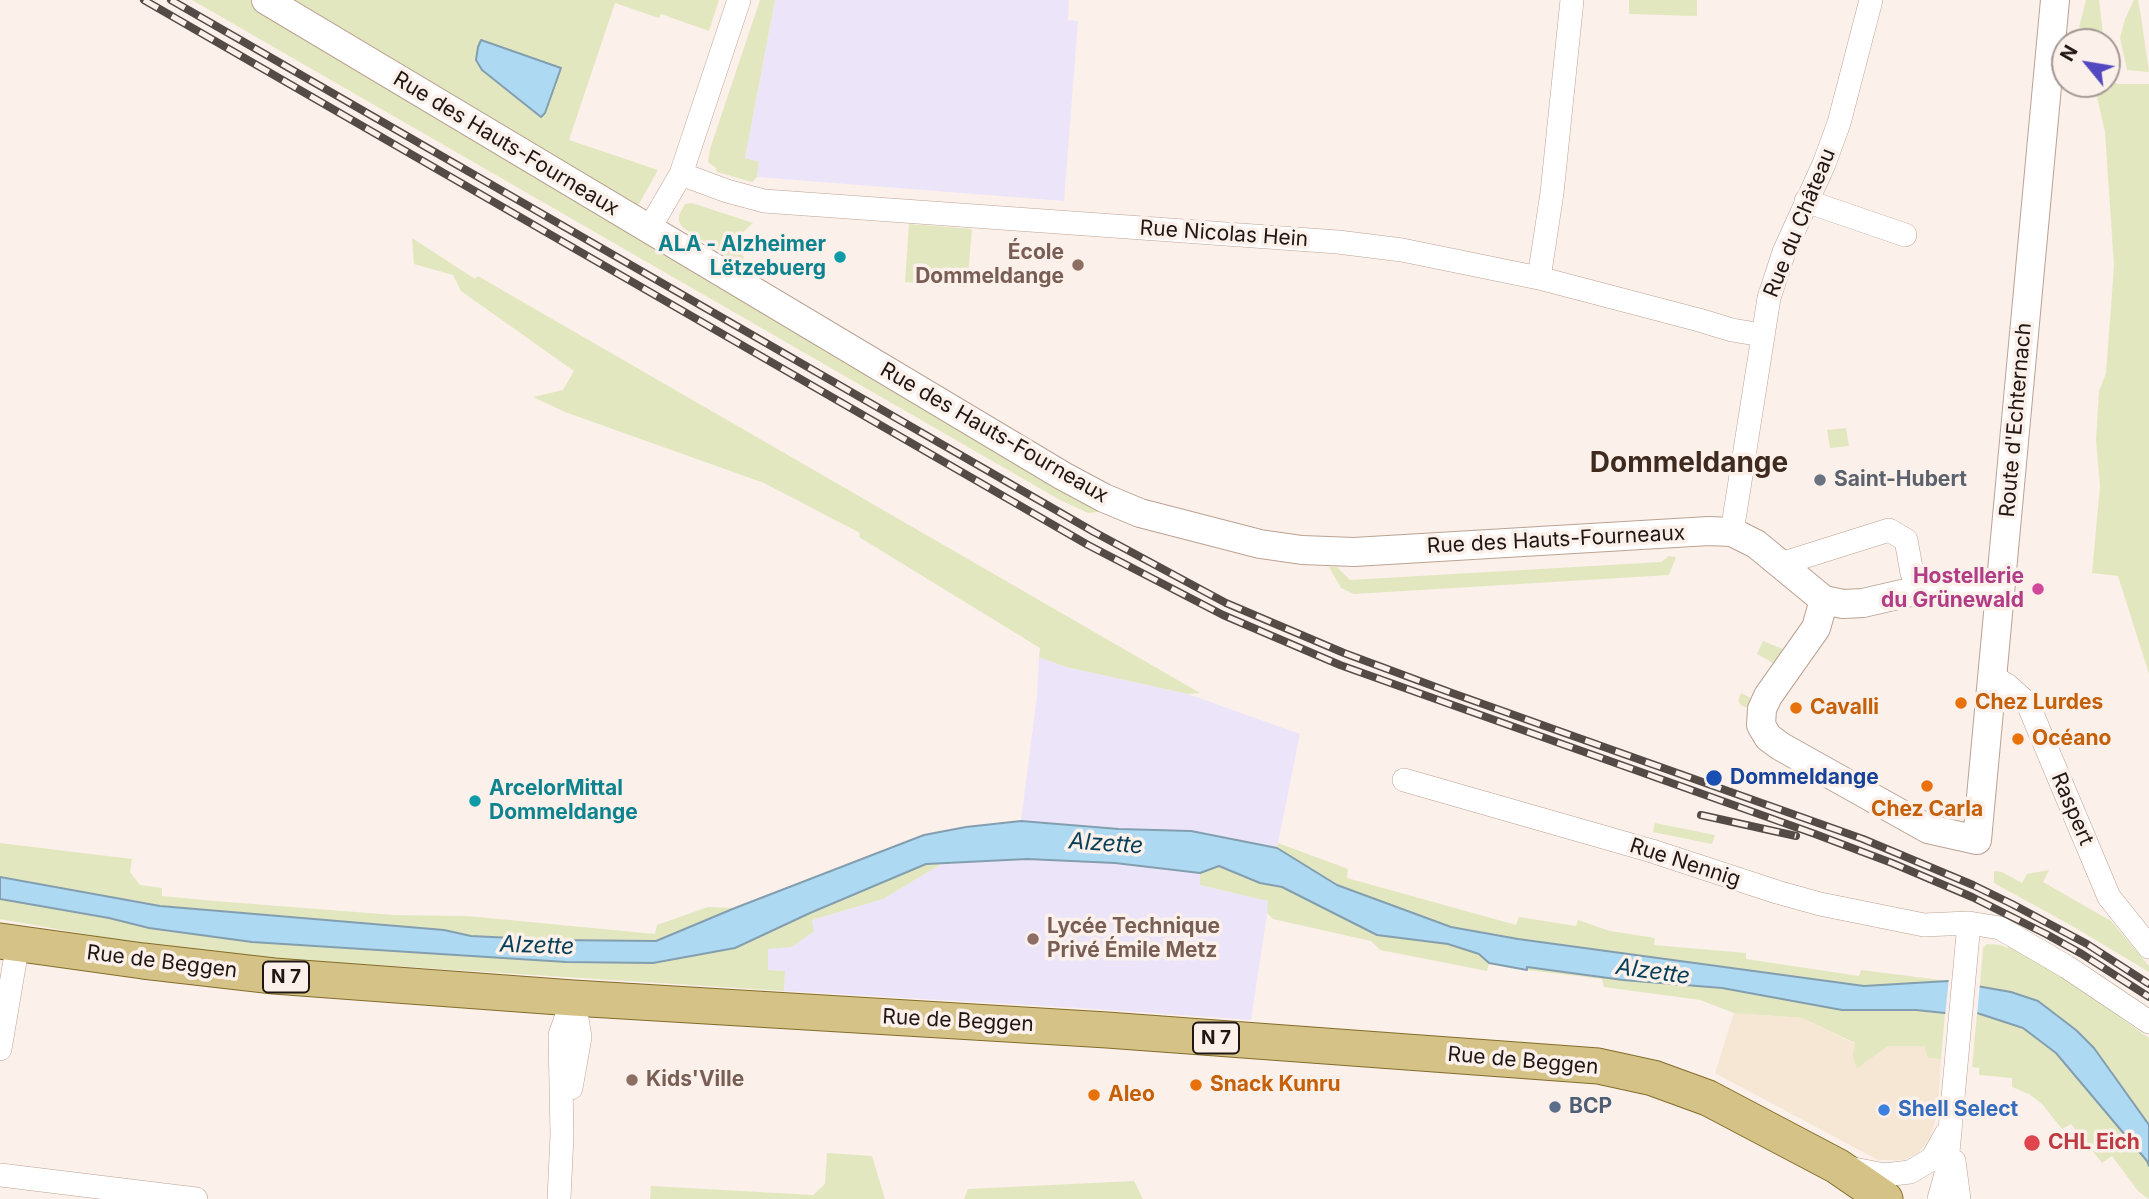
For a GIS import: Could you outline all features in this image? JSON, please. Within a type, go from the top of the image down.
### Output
[{"type":"main road","name":"Rue de Beggen","points":[[9,942],[274,976],[573,998],[1107,1030],[1598,1066],[1653,1078],[1709,1098],[1837,1166],[1885,1199]]},
{"type":"street","name":"Rue des Hauts-Fourneaux","points":[[265,0],[1063,476],[1140,513],[1260,544],[1302,550],[1353,552],[1732,532]]},
{"type":"street","points":[[649,229],[681,174],[739,0]]},
{"type":"street","points":[[1539,278],[1552,193],[1572,0]]},
{"type":"street","name":"Rue du Château","points":[[1732,532],[1769,298],[1784,252],[1824,164],[1839,123],[1871,0]]},
{"type":"street","name":"Route d'Echternach","points":[[1824,600],[1816,628],[1768,696],[1762,709],[1761,724],[1769,737],[1780,746],[1928,829],[1977,840],[2055,0]]},
{"type":"street","name":"Rue Nicolas Hein","points":[[681,174],[764,201],[1338,242],[1402,250],[1539,278],[1732,330],[1762,335]]},
{"type":"street","points":[[1806,201],[1905,235]]},
{"type":"street","points":[[1781,564],[1889,530],[1906,540],[1912,573]]},
{"type":"street","points":[[1732,532],[1756,544],[1824,600],[1843,604],[1863,603],[1915,591],[2001,584]]},
{"type":"street","name":"Raspert","points":[[1992,676],[2007,685],[2028,704],[2109,897],[2149,947]]},
{"type":"street","name":"Rue Nennig","points":[[1404,780],[1652,851],[1820,904],[1968,932]]},
{"type":"street","points":[[1952,1196],[1951,1130],[1968,932],[2000,928],[2067,967],[2149,1022]]},
{"type":"street","points":[[0,1049],[9,942]]},
{"type":"street","points":[[559,1199],[562,1135],[560,1035],[573,998]]},
{"type":"street","points":[[1837,1166],[1884,1175],[1910,1172],[1933,1159],[1951,1130]]},
{"type":"street","points":[[0,1175],[196,1199]]},
{"type":"shaded area","points":[[775,0],[1069,0],[1068,20],[1078,21],[1064,201],[757,177],[759,162],[745,158]]},
{"type":"shaded area","points":[[1039,657],[1066,667],[1188,694],[1300,734],[1277,848],[1191,831],[1119,829],[1021,821],[1037,696]]},
{"type":"shaded area","name":"Lycée Technique Privé Émile Metz","points":[[1027,859],[1115,863],[1200,873],[1200,885],[1269,901],[1251,1020],[784,991],[785,971],[768,970],[768,949],[811,920],[883,899],[943,863]]},
{"type":"shaded area","points":[[1734,1013],[1802,1018],[1855,1044],[1924,1046],[1928,1058],[1941,1059],[1938,1110],[1930,1139],[1918,1153],[1903,1160],[1878,1160],[1715,1073]]},
{"type":"green space","points":[[192,0],[719,0],[709,31],[661,14],[659,18],[615,3],[569,140],[658,170],[631,218],[1104,498],[1097,512],[1088,513],[1060,500]]},
{"type":"green space","points":[[760,0],[775,0],[745,158],[759,162],[757,177],[752,182],[717,172],[708,162]]},
{"type":"green space","points":[[1629,0],[1697,0],[1697,16],[1629,14]]},
{"type":"green space","points":[[2086,0],[2099,0],[2102,28],[2079,27]]},
{"type":"green space","points":[[2134,0],[2138,0],[2149,72],[2127,70],[2121,43],[2125,19]]},
{"type":"green space","points":[[2121,84],[2149,84],[2149,674],[2118,576],[2092,573],[2100,486],[2096,440],[2099,391],[2106,373],[2114,266],[2105,132],[2097,98],[2121,98]]},
{"type":"green space","points":[[692,203],[753,223],[737,242],[739,252],[744,257],[741,265],[682,227],[679,215],[685,204]]},
{"type":"green space","points":[[909,224],[972,229],[967,287],[905,282]]},
{"type":"green space","points":[[412,238],[475,279],[478,276],[1200,693],[1188,694],[1066,667],[1039,657],[1040,648],[859,537],[860,533],[764,483],[565,412],[533,397],[563,390],[574,371],[461,291],[453,275],[414,264]]},
{"type":"green space","points":[[1846,428],[1849,446],[1830,448],[1827,430]]},
{"type":"green space","points":[[1669,556],[1676,557],[1669,575],[1354,594],[1341,588],[1329,567],[1337,567],[1350,580],[1661,562]]},
{"type":"green space","points":[[1763,641],[1788,651],[1749,707],[1745,707],[1738,701],[1741,693],[1751,698],[1773,663],[1757,654]]},
{"type":"green space","points":[[1655,823],[1715,835],[1712,844],[1653,832]]},
{"type":"green space","points":[[0,843],[132,859],[130,872],[140,885],[162,888],[162,896],[215,901],[394,915],[467,916],[655,934],[657,925],[708,907],[735,908],[656,941],[471,936],[444,930],[160,906],[0,877]]},
{"type":"green space","points":[[1278,843],[1348,869],[1347,878],[1516,925],[1519,917],[1576,926],[1578,920],[1610,931],[1655,938],[1654,945],[1746,953],[1746,959],[1859,976],[1861,970],[1948,981],[1864,986],[1518,939],[1451,927],[1337,885],[1277,848]]},
{"type":"green space","points":[[943,863],[883,899],[812,920],[814,931],[792,947],[768,949],[768,970],[785,971],[784,991],[251,957],[146,945],[0,919],[0,899],[109,918],[149,928],[252,942],[566,962],[735,948],[926,864]]},
{"type":"green space","points":[[1219,866],[1260,883],[1282,887],[1377,935],[1448,944],[1479,954],[1489,963],[1487,971],[1380,950],[1371,941],[1273,919],[1267,913],[1268,901],[1200,885],[1200,873]]},
{"type":"green space","points":[[2049,870],[2043,882],[2111,921],[2149,966],[2149,972],[1994,883],[1994,871],[2002,872],[2022,883],[2027,874]]},
{"type":"green space","points":[[1987,944],[2007,948],[2010,944],[2061,975],[2149,1038],[2149,1125],[2094,1048],[2076,1030],[2038,1001],[1980,986],[1983,948]]},
{"type":"green space","points":[[1527,967],[1623,980],[1722,988],[1842,1010],[1916,1010],[1945,1013],[1941,1059],[1928,1058],[1924,1046],[1888,1046],[1857,1068],[1853,1056],[1855,1043],[1802,1018],[1734,1013],[1700,1000],[1604,987],[1602,979],[1527,970]]},
{"type":"green space","points":[[1977,1013],[2023,1028],[2057,1053],[2147,1161],[2149,1199],[2138,1191],[2112,1156],[2102,1163],[2071,1124],[2062,1129],[2042,1104],[2029,1094],[2012,1087],[2012,1078],[1979,1075],[1979,1068],[1972,1067]]},
{"type":"green space","points":[[827,1153],[872,1156],[885,1199],[650,1199],[651,1186],[813,1195],[825,1184]]},
{"type":"green space","points":[[1134,1181],[1143,1199],[964,1199],[968,1189]]},
{"type":"water","points":[[481,40],[561,68],[545,113],[541,117],[482,70],[476,60]]},
{"type":"water","name":"Alzette","points":[[1021,821],[1119,829],[1191,831],[1277,848],[1337,885],[1451,927],[1518,939],[1864,986],[1948,981],[2011,992],[2038,1001],[2076,1030],[2094,1048],[2149,1125],[2149,1166],[2056,1053],[2023,1028],[1977,1013],[1842,1010],[1722,988],[1623,980],[1527,967],[1527,970],[1489,963],[1479,954],[1448,944],[1377,935],[1282,887],[1260,883],[1219,866],[1200,873],[1115,863],[1027,859],[926,864],[735,948],[653,963],[566,962],[252,942],[149,928],[109,918],[0,899],[0,877],[160,906],[444,930],[471,936],[656,941],[924,835]]},
{"type":"pier","points":[[1949,977],[1980,983],[1977,1016],[1945,1017]]},
{"type":"railway","points":[[144,0],[1088,545],[1223,615],[1340,665],[1892,863],[1972,897],[2046,934],[2149,997]]},
{"type":"railway","points":[[171,0],[1094,532],[1226,603],[1344,653],[1863,839],[2012,904],[2087,944],[2149,984]]},
{"type":"railway","points":[[1701,815],[1796,836]]},
{"type":"place","name":"ALA - Alzheimer Lëtzebuerg","points":[[840,257]]},
{"type":"place","name":"École Dommeldange","points":[[1078,265]]},
{"type":"place","name":"Saint-Hubert","points":[[1820,480]]},
{"type":"place","name":"Hostellerie du Grünewald","points":[[2038,589]]},
{"type":"place","name":"Chez Lurdes","points":[[1961,703]]},
{"type":"place","name":"Cavalli","points":[[1796,708]]},
{"type":"place","name":"Océano","points":[[2018,739]]},
{"type":"place","name":"Dommeldange","points":[[1714,778]]},
{"type":"place","name":"Chez Carla","points":[[1927,786]]},
{"type":"place","name":"ArcelorMittal Dommeldange","points":[[475,801]]},
{"type":"place","name":"Lycée Technique Privé Émile Metz","points":[[1033,939]]},
{"type":"place","name":"Kids'Ville","points":[[632,1080]]},
{"type":"place","name":"Snack Kunru","points":[[1196,1085]]},
{"type":"place","name":"Aleo","points":[[1094,1095]]},
{"type":"place","name":"BCP","points":[[1555,1107]]},
{"type":"place","name":"Shell Select","points":[[1884,1110]]},
{"type":"place","name":"CHL Eich","points":[[2032,1143]]},
{"type":"district","name":"Dommeldange","points":[[1689,464]]}]
